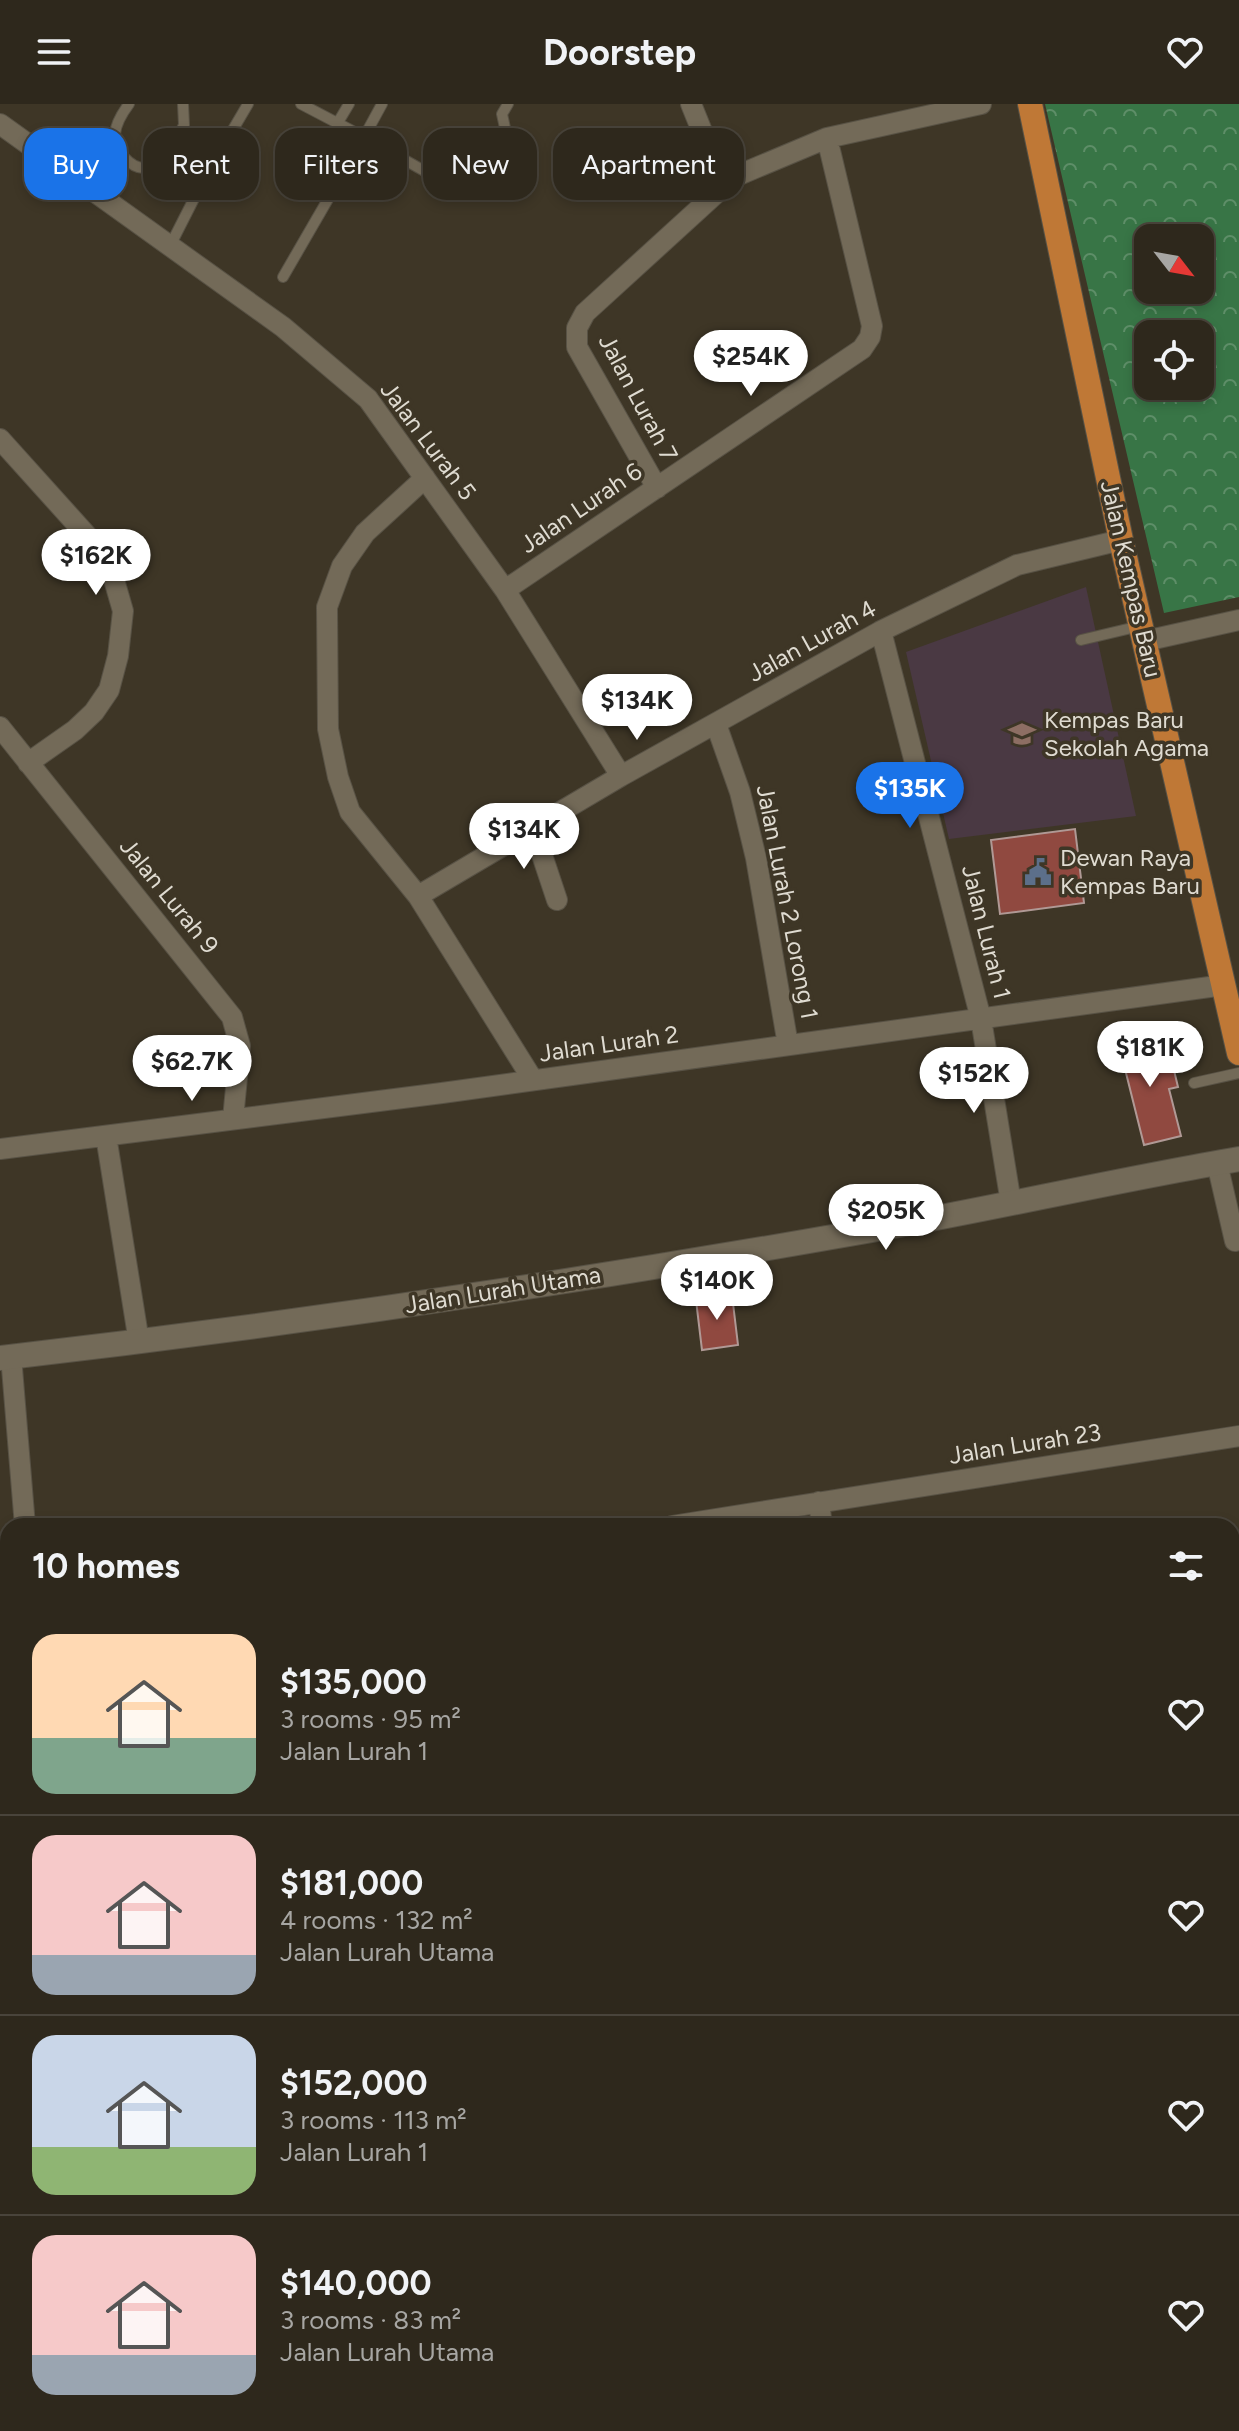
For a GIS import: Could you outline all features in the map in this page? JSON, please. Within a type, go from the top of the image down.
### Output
[{"type":"main road","name":"Jalan Kempas Baru","points":[[1030,104],[1121,540],[1239,1053]]},
{"type":"street","points":[[691,104],[701,128]]},
{"type":"street","name":"Jalan Lurah 7","points":[[744,173],[827,138],[981,104]]},
{"type":"street","name":"Jalan Lurah 5","points":[[0,124],[283,327],[368,399],[505,590],[621,776]]},
{"type":"street","name":"Jalan Lurah 6","points":[[505,590],[862,349],[870,337],[872,326],[827,138]]},
{"type":"street","name":"Jalan Lurah 7","points":[[657,488],[577,347],[577,328],[585,313],[709,200]]},
{"type":"street","points":[[0,439],[108,559],[123,611],[118,656],[109,690],[94,712],[75,730],[28,763]]},
{"type":"street","points":[[425,478],[365,533],[342,566],[327,607],[328,729],[338,777],[350,812],[418,896],[533,1080]]},
{"type":"street","name":"Jalan Lurah 4","points":[[418,896],[621,776],[881,631],[1017,565],[1121,540]]},
{"type":"street","points":[[1143,633],[1239,620]]},
{"type":"street","name":"Jalan Lurah 1","points":[[881,631],[981,1019],[1011,1203]]},
{"type":"street","name":"Jalan Lurah 2 Lorong 1","points":[[716,724],[740,792],[756,858],[788,1045]]},
{"type":"street","name":"Jalan Lurah 9","points":[[0,727],[232,1017],[240,1046],[233,1119]]},
{"type":"street","points":[[533,828],[557,900]]},
{"type":"street","name":"Jalan Lurah 2","points":[[1,1144],[106,1136],[442,1093],[1224,985]]},
{"type":"street","points":[[106,1136],[139,1342]]},
{"type":"street","points":[[1228,1161],[1235,1241]]},
{"type":"street","name":"Jalan Lurah Utama","points":[[6,1357],[523,1290],[856,1233],[1228,1161]]},
{"type":"street","points":[[6,1357],[24,1518]]},
{"type":"street","name":"Jalan Lurah 23","points":[[721,1518],[1239,1436]]},
{"type":"street","points":[[819,1502],[821,1518]]},
{"type":"lane","points":[[129,104],[114,135],[118,150],[131,163],[143,169]]},
{"type":"lane","points":[[182,128],[183,104]]},
{"type":"lane","points":[[234,128],[248,104]]},
{"type":"lane","points":[[301,104],[345,128]]},
{"type":"lane","points":[[337,124],[349,104]]},
{"type":"lane","points":[[369,128],[382,104]]},
{"type":"lane","points":[[407,161],[451,186],[463,183],[505,128],[502,114],[508,104]]},
{"type":"lane","points":[[170,246],[193,200]]},
{"type":"lane","points":[[283,277],[328,200]]},
{"type":"lane","points":[[1081,640],[1143,633]]},
{"type":"lane","points":[[1194,1083],[1239,1073]]},
{"type":"shaded area","name":"Kempas Baru Sekolah Agama","points":[[1086,587],[1136,816],[949,839],[906,652]]},
{"type":"green space","points":[[1045,104],[1239,104],[1239,597],[1164,613]]},
{"type":"building","name":"Dewan Raya Kempas Baru","points":[[1075,829],[1084,903],[1000,914],[991,840]]},
{"type":"building","points":[[1151,1033],[1159,1065],[1172,1062],[1178,1087],[1169,1089],[1181,1136],[1144,1145],[1118,1041]]},
{"type":"building","points":[[732,1295],[738,1345],[702,1350],[696,1300]]},
{"type":"place","name":"Kempas Baru Sekolah Agama","points":[[1022,734]]},
{"type":"place","name":"Dewan Raya Kempas Baru","points":[[1038,872]]}]
